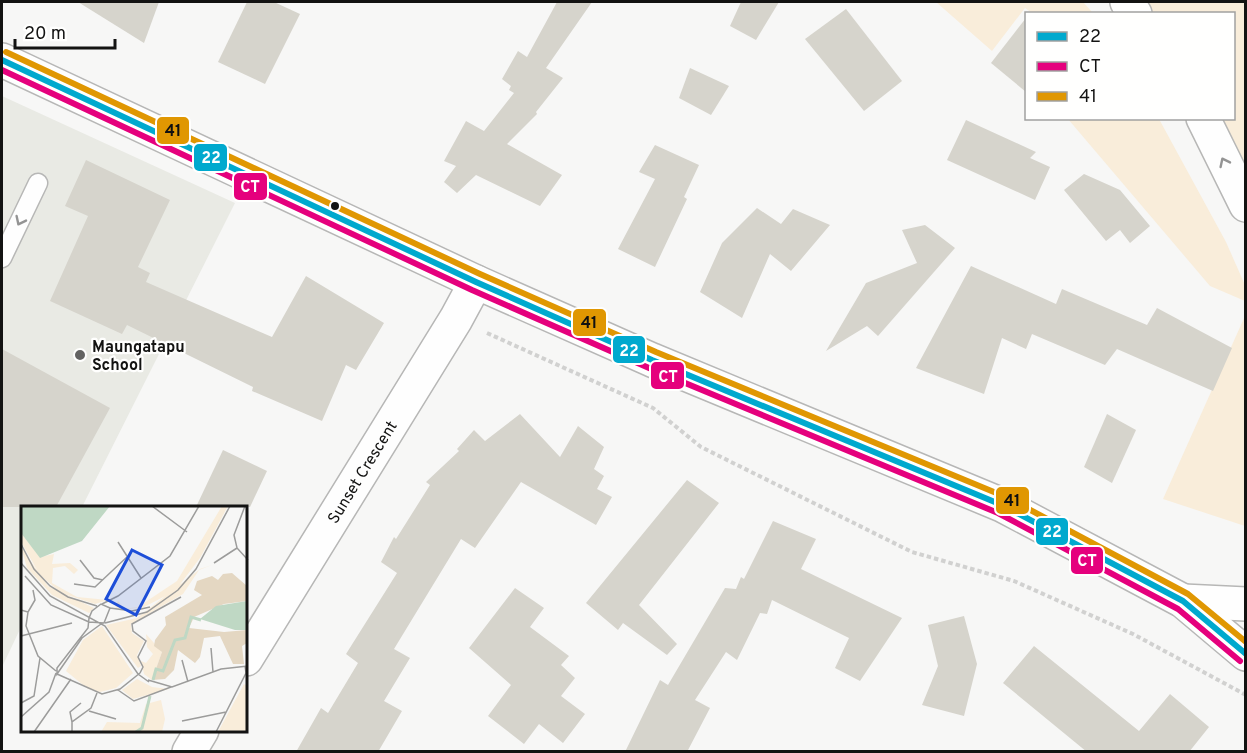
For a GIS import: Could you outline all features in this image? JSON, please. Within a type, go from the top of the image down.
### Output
[{"type":"main road","points":[[2,60],[476,282],[652,360],[1002,505],[1184,600],[1245,654]]},
{"type":"main road","points":[[1204,120],[1245,205]]},
{"type":"main road","name":"Sunset Crescent","points":[[248,656],[456,319],[476,282]]},
{"type":"main road","points":[[1184,600],[1245,604]]},
{"type":"main road","points":[[189,752],[201,732]]},
{"type":"lane","points":[[2,258],[38,183]]},
{"type":"path","points":[[456,319],[653,408],[701,447],[912,552],[1014,580],[1133,634],[1245,694]]},
{"type":"shaded area","points":[[936,2],[1083,2],[1092,12],[1031,12],[1025,8],[992,51]]},
{"type":"shaded area","points":[[1144,2],[1245,2],[1245,164],[1223,120],[1235,120],[1235,12],[1152,12]]},
{"type":"shaded area","name":"Maungatapu School","points":[[2,96],[235,203],[83,506],[21,506],[21,627],[2,667]]},
{"type":"shaded area","points":[[1069,120],[1160,120],[1226,242],[1245,285],[1245,301],[1210,286]]},
{"type":"shaded area","points":[[1245,316],[1245,526],[1163,499]]},
{"type":"building","points":[[78,2],[159,2],[144,43]]},
{"type":"building","points":[[247,2],[274,2],[300,14],[265,84],[218,62]]},
{"type":"building","points":[[557,2],[592,2],[546,68],[563,78],[536,112],[537,114],[507,144],[562,175],[540,206],[476,175],[457,193],[444,182],[456,166],[444,161],[466,121],[484,131],[514,93],[509,90],[511,86],[502,79],[518,51],[527,57]]},
{"type":"building","points":[[741,2],[779,2],[756,40],[730,26]]},
{"type":"building","points":[[846,9],[902,81],[864,111],[805,39]]},
{"type":"building","points":[[1025,19],[1025,91],[991,63]]},
{"type":"building","points":[[690,68],[729,86],[711,115],[679,98]]},
{"type":"building","points":[[966,120],[1036,152],[1030,158],[1050,167],[1035,200],[947,160]]},
{"type":"building","points":[[655,145],[699,165],[684,197],[687,199],[655,267],[618,249],[655,179],[639,172]]},
{"type":"building","points":[[86,160],[170,200],[138,267],[150,273],[146,282],[272,337],[306,276],[384,323],[356,370],[346,365],[322,421],[252,391],[253,387],[127,325],[122,334],[50,301],[88,216],[65,206]]},
{"type":"building","points":[[1084,174],[1120,190],[1150,226],[1130,243],[1120,230],[1106,241],[1064,190]]},
{"type":"building","points":[[757,208],[781,224],[793,209],[830,225],[791,271],[770,254],[742,318],[700,292],[722,243]]},
{"type":"building","points":[[925,225],[955,248],[878,336],[867,326],[826,351],[866,283],[917,263],[902,230]]},
{"type":"building","points":[[971,266],[1056,304],[1062,289],[1147,325],[1157,308],[1232,348],[1213,391],[1117,349],[1105,365],[1032,334],[1026,349],[1002,338],[984,394],[916,368]]},
{"type":"building","points":[[2,349],[110,408],[57,506],[2,507]]},
{"type":"building","points":[[520,414],[560,457],[578,426],[604,447],[594,469],[604,476],[597,489],[612,497],[596,525],[521,482],[475,548],[461,539],[394,649],[410,658],[384,701],[402,711],[378,752],[296,752],[321,708],[328,713],[358,663],[346,654],[397,573],[381,562],[394,537],[396,539],[430,485],[426,482],[459,451],[457,449],[474,430],[485,441]]},
{"type":"building","points":[[1107,414],[1136,430],[1112,483],[1084,467]]},
{"type":"building","points":[[223,450],[267,471],[250,507],[196,506]]},
{"type":"building","points":[[687,480],[719,503],[639,605],[677,644],[667,655],[623,623],[618,630],[586,603]]},
{"type":"building","points":[[773,521],[816,539],[801,569],[902,618],[860,681],[835,668],[849,638],[772,600],[767,614],[760,613],[737,660],[726,652],[695,700],[710,708],[687,752],[625,752],[660,680],[668,685],[725,588],[736,589],[741,577],[744,579]]},
{"type":"building","points":[[515,588],[544,608],[530,627],[569,656],[561,665],[575,678],[561,696],[585,714],[563,743],[539,724],[524,744],[488,716],[511,685],[469,648]]},
{"type":"building","points":[[964,616],[977,664],[964,716],[922,705],[938,666],[928,625]]},
{"type":"building","points":[[1034,646],[1139,731],[1170,694],[1209,727],[1189,752],[1087,752],[1003,683]]},
{"type":"transit line","name":"41","points":[[6,52],[480,274],[656,352],[1006,497],[1188,594],[1246,642]]},
{"type":"transit line","name":"22","points":[[2,60],[476,282],[652,360],[1002,505],[1183,601],[1246,654]]},
{"type":"transit line","name":"CT","points":[[2,70],[472,290],[649,368],[998,513],[1178,609],[1240,661]]},
{"type":"place","name":"Maungatapu School","points":[[80,355]]}]
